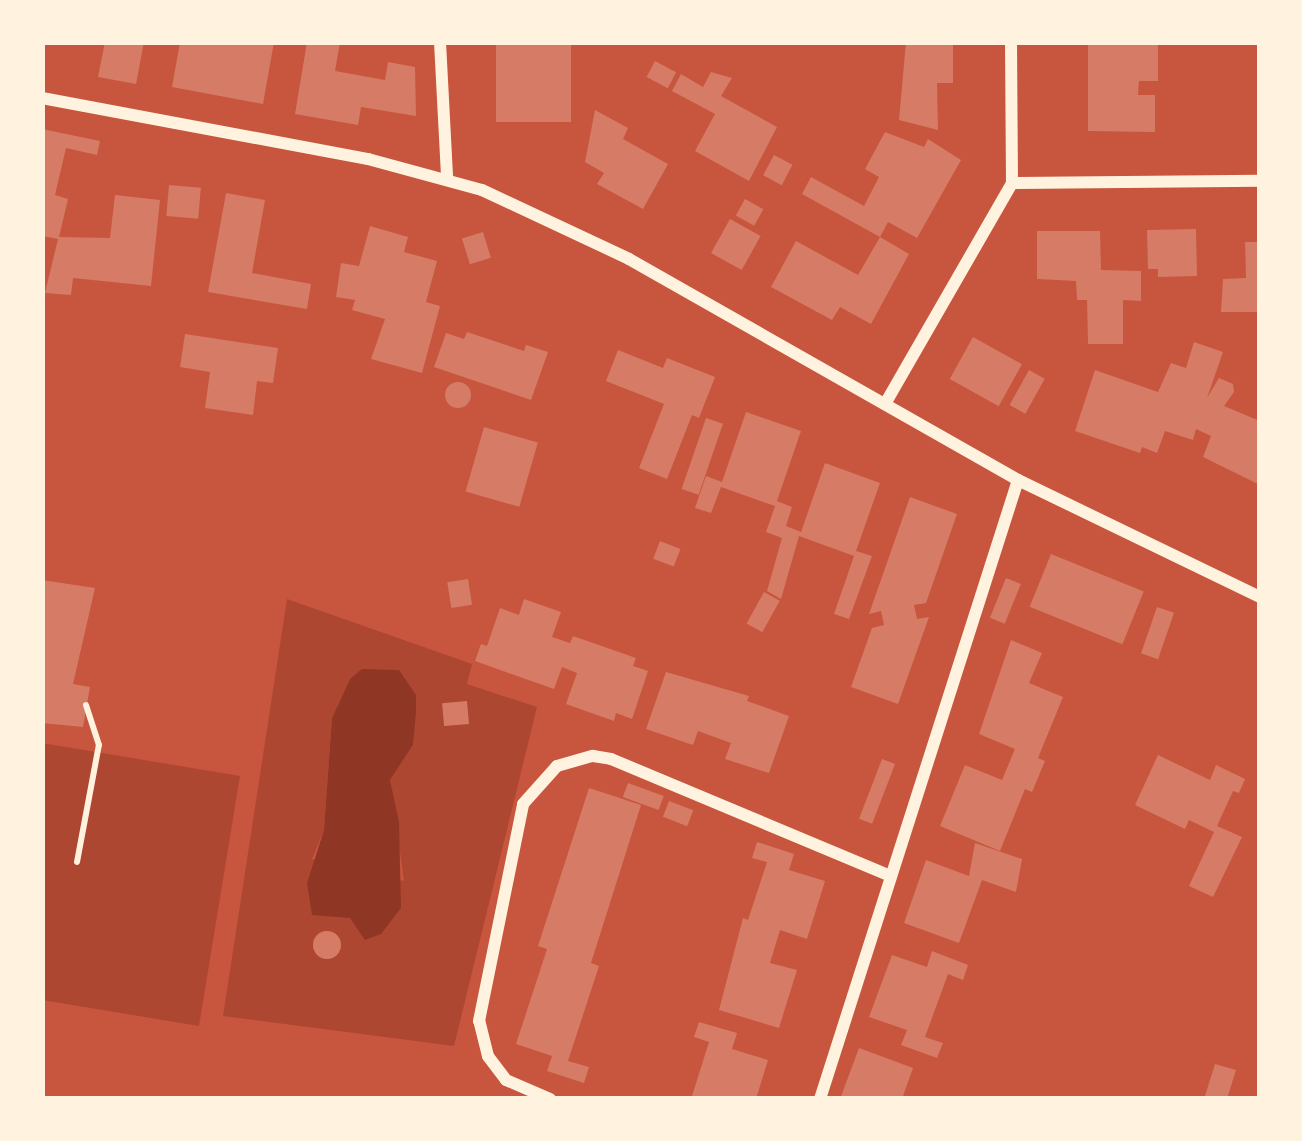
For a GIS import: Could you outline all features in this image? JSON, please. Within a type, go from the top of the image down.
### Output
[{"type":"street","points":[[440,42],[447,177]]},
{"type":"street","points":[[885,404],[1012,183],[1011,42]]},
{"type":"street","points":[[42,98],[200,124],[447,177],[629,259],[1018,480],[1260,597]]},
{"type":"street","points":[[1012,183],[1260,181]]},
{"type":"street","points":[[820,1099],[1018,480]]},
{"type":"street","points":[[550,1099],[506,1080],[488,1056],[478,1021],[524,804],[557,766],[593,756],[611,759],[892,876]]},
{"type":"path","points":[[77,862],[99,745],[86,705]]},
{"type":"shaded area","points":[[287,599],[472,664],[467,684],[537,707],[454,1046],[223,1016]],"holes":[[[350,679],[416,695],[413,745],[390,780],[404,881],[312,859],[324,830],[332,718]]]},
{"type":"shaded area","points":[[362,669],[399,670],[416,695],[413,745],[390,780],[399,822],[401,908],[381,934],[365,940],[350,918],[312,915],[307,883],[324,830],[332,718],[350,679]]},
{"type":"shaded area","points":[[42,743],[240,776],[199,1026],[42,1000]]},
{"type":"building","points":[[105,42],[144,42],[136,84],[98,77]]},
{"type":"building","points":[[180,42],[274,42],[263,104],[172,87]]},
{"type":"building","points":[[307,42],[340,42],[335,71],[385,80],[388,62],[415,67],[416,116],[361,107],[358,125],[295,114]]},
{"type":"building","points":[[496,42],[571,42],[571,122],[496,122]]},
{"type":"building","points":[[906,42],[953,42],[953,83],[937,83],[938,130],[899,120]]},
{"type":"building","points":[[1088,42],[1158,42],[1158,81],[1139,81],[1138,95],[1155,95],[1155,132],[1088,131]]},
{"type":"building","points":[[655,61],[676,72],[668,88],[647,77]]},
{"type":"building","points":[[711,72],[732,78],[721,96],[777,127],[749,181],[695,151],[715,114],[672,91],[681,74],[703,87]]},
{"type":"building","points":[[595,110],[628,128],[623,139],[668,164],[643,209],[597,184],[604,173],[585,162]]},
{"type":"building","points":[[42,129],[100,141],[97,155],[66,148],[55,195],[68,199],[59,237],[110,238],[115,195],[160,200],[151,286],[73,278],[71,295],[45,293],[58,239],[42,236]]},
{"type":"building","points":[[885,132],[924,147],[928,139],[961,160],[917,238],[888,222],[880,237],[802,194],[811,177],[864,206],[879,177],[865,169]]},
{"type":"building","points":[[774,155],[793,165],[782,185],[763,175]]},
{"type":"building","points":[[169,185],[201,188],[198,219],[166,216]]},
{"type":"building","points":[[226,193],[265,200],[252,273],[311,284],[307,309],[208,292]]},
{"type":"building","points":[[745,199],[763,209],[754,226],[736,216]]},
{"type":"building","points":[[730,219],[761,236],[742,270],[711,253]]},
{"type":"building","points":[[370,226],[408,237],[404,252],[437,261],[426,302],[440,306],[422,373],[371,359],[385,319],[352,310],[355,300],[336,297],[341,263],[359,266]]},
{"type":"building","points":[[1196,229],[1197,276],[1158,277],[1158,269],[1148,269],[1147,230]]},
{"type":"building","points":[[1037,231],[1100,231],[1101,270],[1141,271],[1141,301],[1123,300],[1123,344],[1088,344],[1087,300],[1077,300],[1076,281],[1037,279]]},
{"type":"building","points":[[483,232],[491,258],[470,264],[462,238]]},
{"type":"building","points":[[880,237],[909,254],[871,324],[840,307],[832,320],[771,287],[796,241],[858,275]]},
{"type":"building","points":[[1245,242],[1260,242],[1260,312],[1221,312],[1223,279],[1246,278]]},
{"type":"building","points":[[467,332],[524,351],[526,345],[548,352],[531,400],[434,367],[446,333],[464,339]]},
{"type":"building","points":[[185,334],[278,348],[273,383],[257,381],[253,415],[205,408],[210,372],[180,367]]},
{"type":"building","points":[[973,337],[1022,364],[999,406],[950,379]]},
{"type":"building","points":[[1194,342],[1223,352],[1207,398],[1219,378],[1233,384],[1234,392],[1224,406],[1260,421],[1260,485],[1203,457],[1211,436],[1196,429],[1193,440],[1165,431],[1157,453],[1142,447],[1140,453],[1075,431],[1095,370],[1158,392],[1171,363],[1186,368]]},
{"type":"building","points":[[618,350],[663,368],[667,358],[715,377],[699,418],[692,415],[667,479],[639,468],[664,404],[606,381]]},
{"type":"building","points":[[1029,370],[1045,379],[1025,414],[1010,405]]},
{"type":"building","points":[[458,382],[471,395],[458,408],[445,395]]},
{"type":"building","points":[[746,412],[801,431],[777,501],[792,507],[786,526],[801,532],[825,463],[880,483],[856,551],[872,556],[849,619],[834,614],[854,556],[799,536],[781,599],[767,591],[782,538],[766,532],[775,506],[721,487],[711,513],[695,508],[706,476],[722,482]]},
{"type":"building","points":[[706,418],[723,424],[699,495],[682,489]]},
{"type":"building","points":[[484,427],[538,442],[519,507],[466,491]]},
{"type":"building","points":[[910,497],[957,514],[926,603],[914,605],[917,619],[929,617],[898,704],[851,687],[872,628],[884,625],[881,611],[869,614]]},
{"type":"building","points":[[660,541],[681,549],[674,567],[653,559]]},
{"type":"building","points":[[1051,554],[1144,591],[1122,644],[1030,607]]},
{"type":"building","points":[[1006,578],[1021,584],[1005,624],[990,618]]},
{"type":"building","points":[[468,579],[472,605],[451,608],[447,582]]},
{"type":"building","points":[[42,580],[95,588],[73,684],[90,687],[83,727],[42,723]]},
{"type":"building","points":[[764,592],[780,601],[762,632],[747,623]]},
{"type":"building","points":[[524,599],[561,612],[552,637],[570,643],[573,636],[636,658],[633,666],[648,671],[632,719],[616,713],[614,721],[566,704],[577,673],[562,667],[554,689],[475,661],[481,644],[487,646],[500,608],[519,615]]},
{"type":"building","points":[[1157,607],[1174,613],[1158,659],[1141,653]]},
{"type":"building","points":[[1011,640],[1042,653],[1029,683],[1063,697],[1038,758],[1045,761],[1032,792],[1025,789],[1000,851],[940,826],[965,765],[1002,780],[1015,749],[979,734]]},
{"type":"building","points":[[666,672],[749,696],[747,701],[789,716],[769,773],[725,759],[731,743],[698,731],[693,745],[646,729]]},
{"type":"building","points":[[467,701],[469,724],[444,726],[442,703]]},
{"type":"building","points":[[1158,755],[1210,780],[1216,765],[1245,779],[1239,793],[1233,791],[1217,826],[1242,837],[1213,897],[1189,886],[1214,832],[1189,820],[1185,829],[1135,805]]},
{"type":"building","points":[[882,759],[895,764],[872,824],[859,819]]},
{"type":"building","points":[[628,783],[664,796],[659,810],[623,797]]},
{"type":"building","points":[[589,788],[641,805],[591,963],[599,966],[568,1061],[589,1067],[584,1083],[547,1071],[552,1056],[516,1044],[547,949],[538,946]]},
{"type":"building","points":[[669,801],[693,810],[687,826],[663,817]]},
{"type":"building","points":[[757,842],[794,854],[789,870],[825,881],[807,939],[780,930],[770,963],[797,970],[779,1028],[719,1010],[743,918],[748,920],[767,862],[752,858]]},
{"type":"building","points":[[975,843],[1022,859],[1016,892],[982,880],[959,943],[904,923],[926,860],[969,876]]},
{"type":"building","points":[[327,931],[337,935],[341,945],[337,955],[327,959],[317,955],[313,945],[317,935]]},
{"type":"building","points":[[932,951],[968,965],[963,980],[948,974],[925,1037],[943,1043],[937,1058],[901,1045],[907,1030],[869,1017],[892,955],[927,967]]},
{"type":"building","points":[[699,1022],[737,1033],[732,1049],[768,1060],[756,1099],[691,1099],[709,1042],[694,1037]]},
{"type":"building","points":[[859,1048],[913,1068],[902,1099],[840,1099]]},
{"type":"building","points":[[1215,1064],[1236,1070],[1227,1099],[1204,1099]]}]
